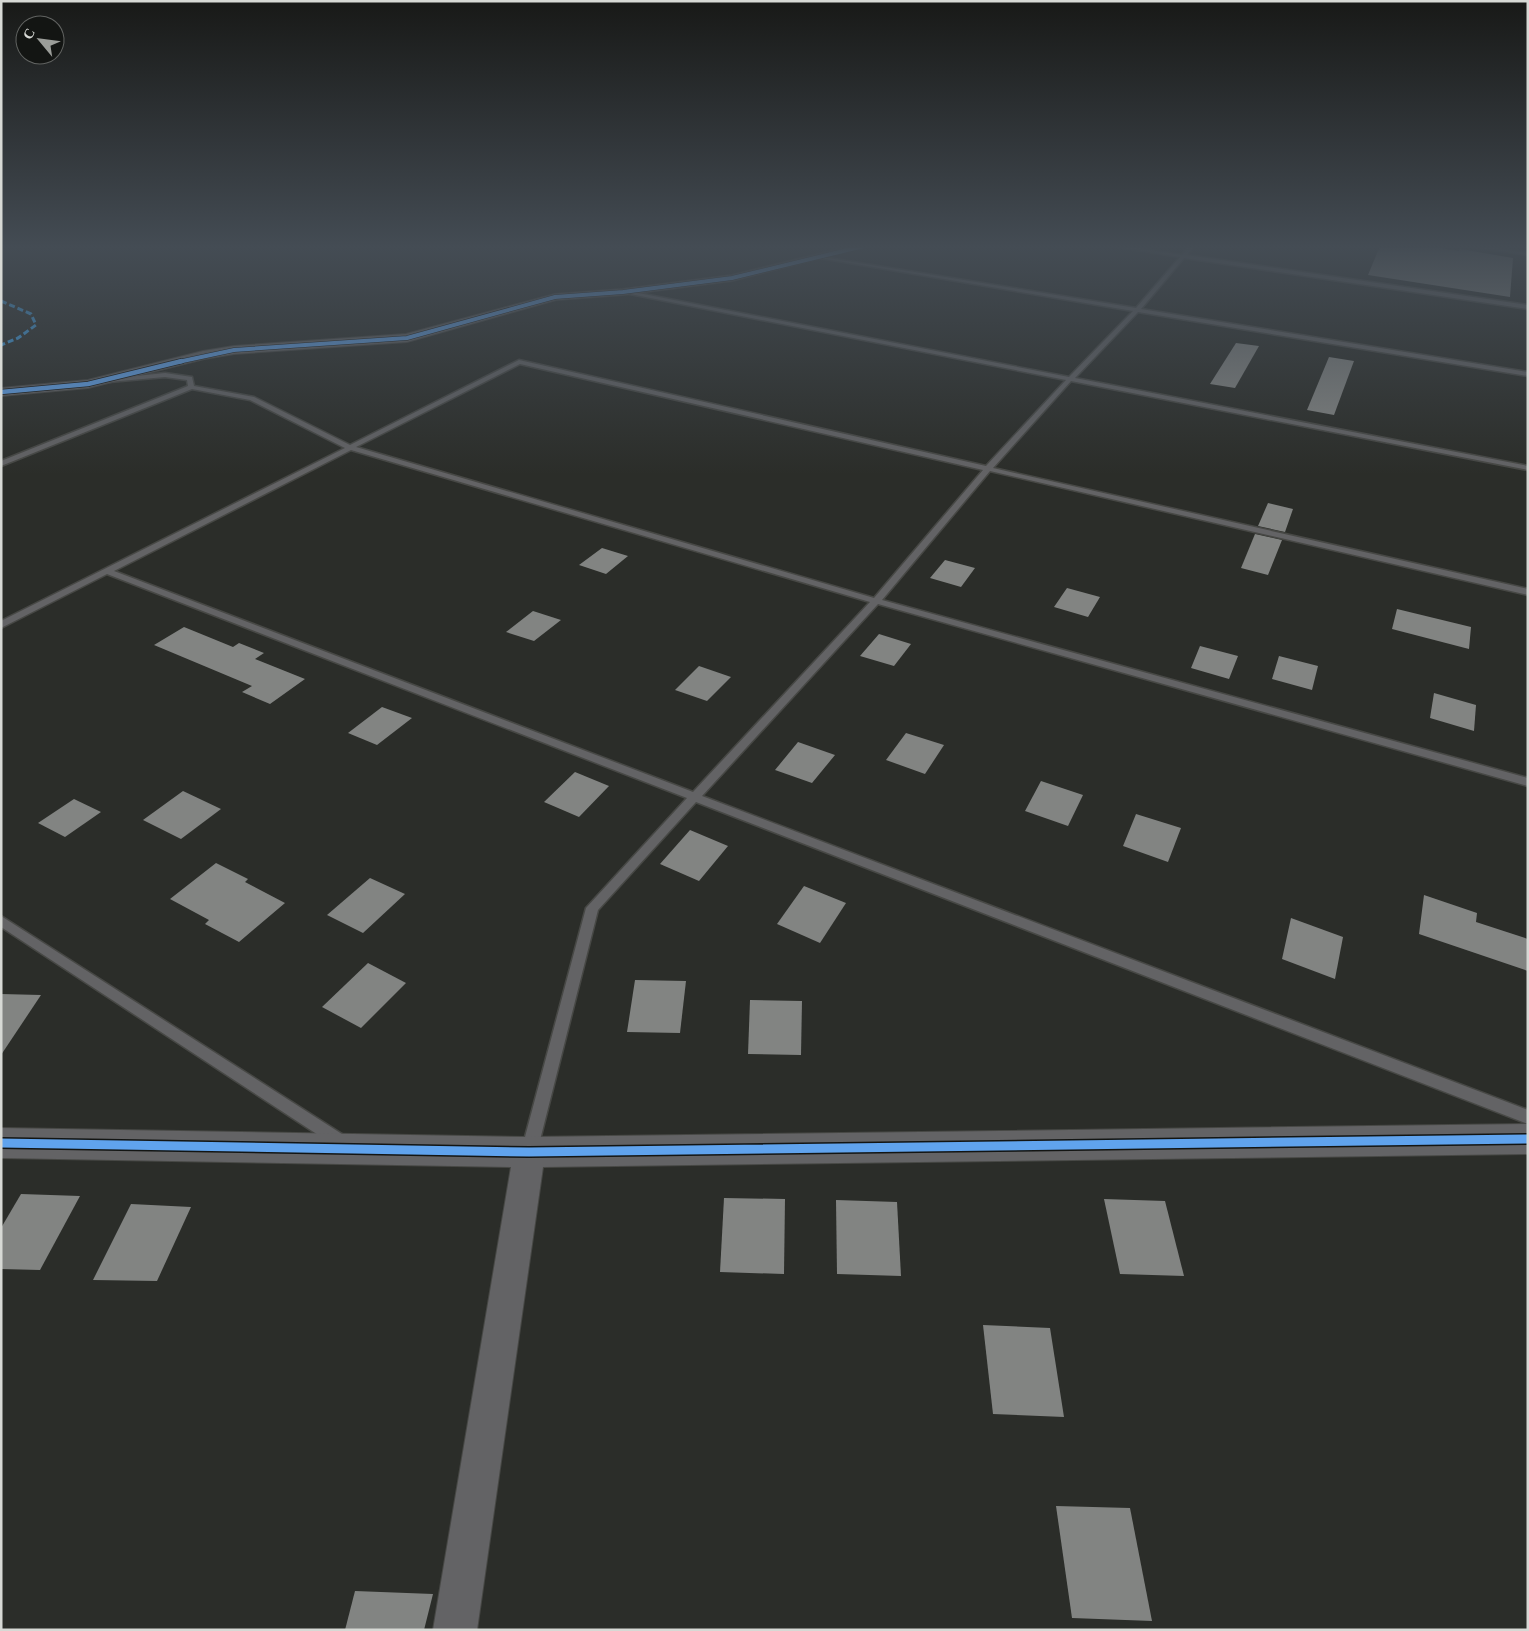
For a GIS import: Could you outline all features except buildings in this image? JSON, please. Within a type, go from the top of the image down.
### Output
[{"type":"street","points":[[1,392],[88,384],[203,355],[265,347],[407,338],[465,322]]},
{"type":"street","points":[[1,1143],[529,1152],[1528,1139]]},
{"type":"street","points":[[455,1630],[529,1152]]},
{"type":"lane","points":[[775,322],[1528,468]]},
{"type":"lane","points":[[529,1152],[592,908],[876,600],[988,469],[1124,322]]},
{"type":"lane","points":[[1210,322],[1528,374]]},
{"type":"lane","points":[[1,625],[519,362],[1528,592]]},
{"type":"lane","points":[[109,380],[165,375],[190,378],[192,387]]},
{"type":"lane","points":[[1,464],[192,387],[252,398],[351,448],[876,600],[1528,782]]},
{"type":"lane","points":[[106,571],[1528,1117]]},
{"type":"lane","points":[[1,922],[352,1149]]},
{"type":"marked path","points":[[1,345],[18,338],[36,325],[35,322]]},
{"type":"cycle path","points":[[1,392],[88,384],[203,355],[234,350],[407,338],[464,322]]},
{"type":"cycle path","points":[[1,1143],[529,1152],[1528,1139]]}]
